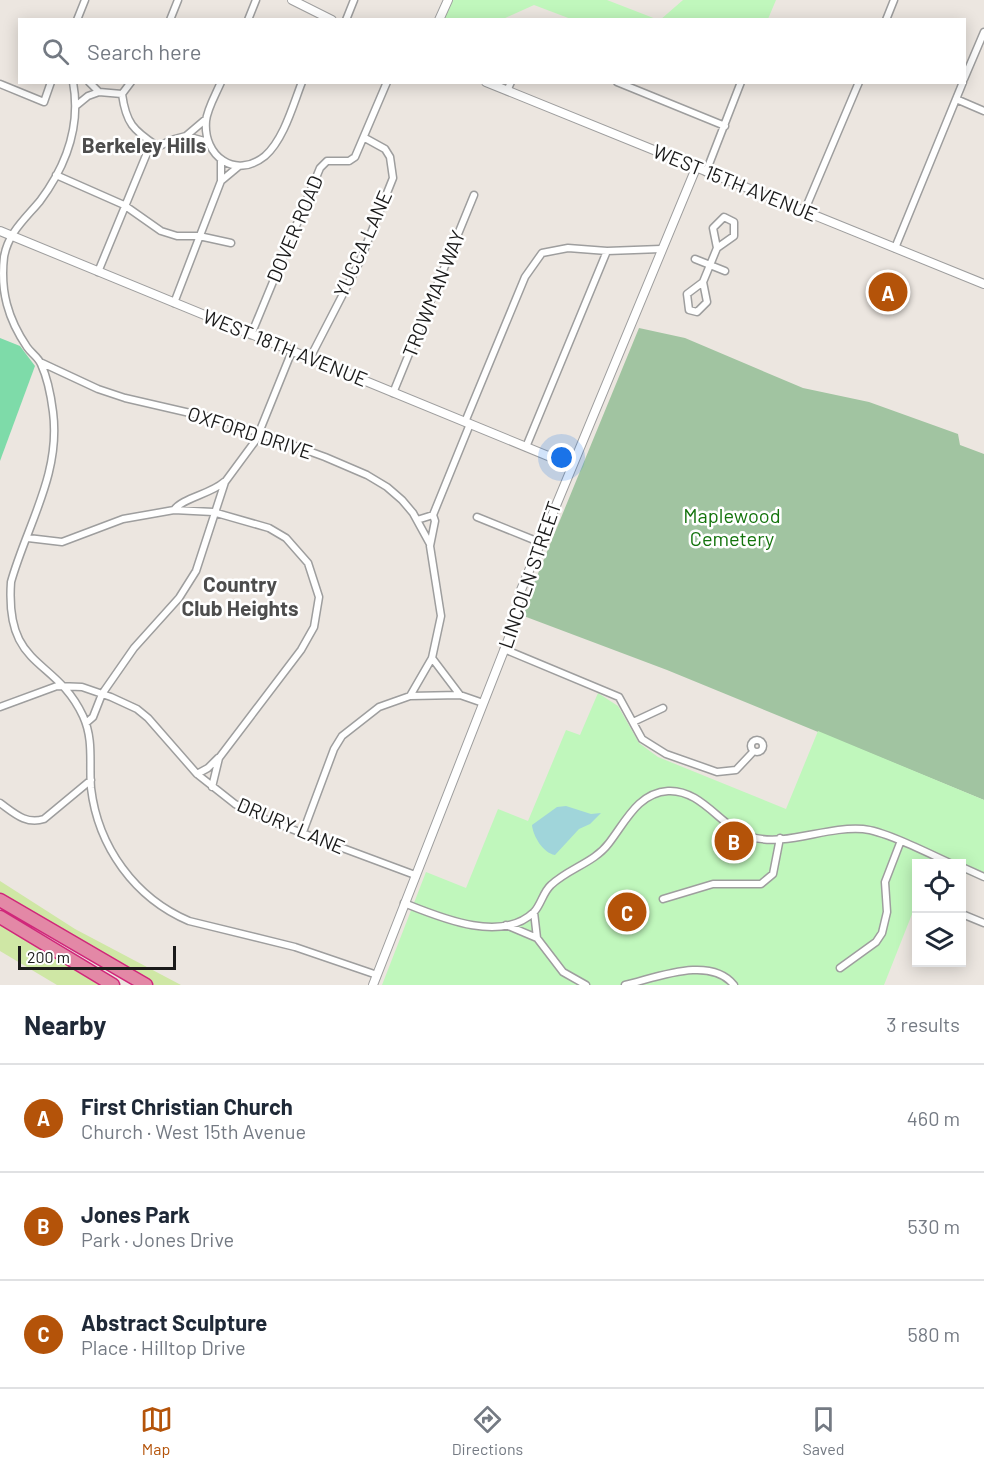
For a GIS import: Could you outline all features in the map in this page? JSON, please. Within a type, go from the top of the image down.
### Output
[{"type":"highway","points":[[0,900],[146,985]]},
{"type":"highway","points":[[0,917],[113,985]]},
{"type":"street","points":[[78,18],[85,0]]},
{"type":"street","points":[[171,18],[178,0]]},
{"type":"street","points":[[249,18],[256,0]]},
{"type":"street","points":[[292,0],[329,18]]},
{"type":"street","points":[[347,18],[354,0]]},
{"type":"street","points":[[441,18],[448,0]]},
{"type":"street","points":[[887,18],[894,0]]},
{"type":"street","points":[[966,76],[984,32]]},
{"type":"street","points":[[0,93],[2,85],[44,102],[50,84]]},
{"type":"street","points":[[74,84],[77,105],[72,139],[56,175],[11,236],[4,257],[3,299],[12,322],[28,349],[40,361],[49,387],[55,438],[48,478],[11,582],[14,629],[26,652],[61,685],[79,708],[91,739],[91,780],[100,826],[112,853],[139,889],[176,916],[295,947],[377,975]]},
{"type":"street","points":[[91,84],[99,92]]},
{"type":"street","points":[[130,84],[122,94],[125,111],[134,130],[157,146]]},
{"type":"street","points":[[174,303],[221,180],[221,161],[208,142],[206,119],[220,84]]},
{"type":"street","points":[[221,180],[238,166],[255,162],[273,146],[301,84]]},
{"type":"street","name":"DOVER ROAD","points":[[251,334],[320,168],[327,161],[349,161],[356,157],[386,84]]},
{"type":"street","name":"WEST 15TH AVENUE","points":[[491,84],[984,284]]},
{"type":"street","points":[[507,91],[509,84]]},
{"type":"street","points":[[622,84],[725,126]]},
{"type":"street","points":[[706,172],[740,84]]},
{"type":"street","points":[[804,212],[858,84]]},
{"type":"street","points":[[895,248],[963,84]]},
{"type":"street","points":[[77,105],[88,96],[99,92],[122,94]]},
{"type":"street","points":[[956,99],[984,111]]},
{"type":"street","points":[[98,272],[147,153],[157,146],[186,136],[206,119]]},
{"type":"street","points":[[186,136],[208,142]]},
{"type":"street","name":"YUCCA LANE","points":[[310,358],[359,263],[393,178],[390,157],[385,149],[365,138]]},
{"type":"street","points":[[221,161],[238,166]]},
{"type":"street","name":"LINCOLN STREET","points":[[373,985],[504,649],[520,590],[570,465],[696,168]]},
{"type":"street","points":[[56,175],[124,205],[161,231],[177,236],[200,236],[231,243]]},
{"type":"street","name":"TROWMAN WAY","points":[[393,393],[474,195]]},
{"type":"street","points":[[703,282],[707,302],[697,312],[689,310],[687,294],[703,282],[717,248],[734,236],[734,222],[730,218],[724,217],[713,228],[717,248]]},
{"type":"street","name":"WEST 18TH AVENUE","points":[[0,231],[570,465]]},
{"type":"street","points":[[410,696],[432,658],[441,616],[430,546],[435,521],[433,515],[525,277],[534,261],[542,253],[550,250],[661,249]]},
{"type":"street","points":[[526,447],[607,251]]},
{"type":"street","points":[[695,259],[725,271]]},
{"type":"street","points":[[86,723],[96,712],[102,694],[134,648],[185,589],[196,571],[213,512],[225,482],[249,452],[260,432],[292,351]]},
{"type":"street","name":"OXFORD DRIVE","points":[[40,361],[86,384],[124,398],[230,422],[367,475],[387,487],[417,520],[430,546]]},
{"type":"street","points":[[174,510],[181,503],[206,495],[225,482]]},
{"type":"street","points":[[28,538],[62,542],[123,519],[174,510],[213,512],[269,528],[286,538],[308,563],[319,597],[314,627],[301,650],[219,758],[197,774]]},
{"type":"street","points":[[417,520],[433,515]]},
{"type":"street","points":[[477,517],[540,542]]},
{"type":"street","points":[[504,649],[619,697],[642,739],[652,747],[707,770],[717,772],[736,770],[753,753]]},
{"type":"street","points":[[432,658],[460,696]]},
{"type":"street","points":[[0,707],[61,685]]},
{"type":"street","name":"DRURY LANE","points":[[61,685],[82,687],[137,709],[148,718],[197,774],[235,804],[262,818],[415,875]]},
{"type":"street","points":[[303,832],[334,749],[342,736],[361,719],[379,707],[410,696],[460,696],[483,704]]},
{"type":"street","points":[[633,722],[663,708]]},
{"type":"street","points":[[212,787],[219,758]]},
{"type":"street","points":[[0,803],[26,820],[34,822],[44,819],[91,780]]},
{"type":"street","points":[[505,925],[534,912],[550,886],[599,854],[641,801],[669,791],[692,798],[747,836],[766,839],[839,829],[866,829],[940,859]]},
{"type":"street","points":[[663,899],[713,884],[761,884],[773,874],[780,838]]},
{"type":"street","points":[[840,968],[876,942],[882,933],[887,912],[885,882],[900,843]]},
{"type":"street","points":[[966,869],[984,876]]},
{"type":"street","points":[[405,903],[452,922],[505,925],[537,938],[563,972],[586,985]]},
{"type":"street","points":[[534,912],[537,938]]},
{"type":"street","points":[[966,916],[984,923]]},
{"type":"street","points":[[625,985],[700,969],[717,972],[734,985]]},
{"type":"green space","points":[[450,0],[607,0],[653,18],[568,18],[534,5],[505,18],[443,18]]},
{"type":"green space","points":[[683,0],[776,0],[768,18],[662,18]]},
{"type":"green space","name":"Maplewood Cemetery","points":[[639,328],[685,338],[803,388],[869,402],[958,434],[960,445],[984,454],[984,800],[667,670],[521,615]]},
{"type":"green space","points":[[0,338],[20,346],[35,366],[0,461]]},
{"type":"green space","points":[[598,693],[618,706],[639,743],[658,757],[786,809],[818,731],[984,800],[984,881],[966,874],[966,859],[912,859],[912,914],[884,985],[382,985],[426,872],[466,888],[498,809],[528,821],[566,730],[580,735]]},
{"type":"green space","points":[[0,881],[75,929],[181,985],[154,985],[52,927],[0,893]]},
{"type":"green space","points":[[0,924],[99,985],[57,985],[0,951]]},
{"type":"water","points":[[566,806],[591,814],[601,813],[590,824],[579,829],[555,855],[551,854],[539,843],[532,825],[557,807]]},
{"type":"place","name":"First Christian Church","points":[[888,292]]},
{"type":"place","name":"Jones Park","points":[[734,841]]},
{"type":"place","name":"Abstract Sculpture","points":[[627,912]]},
{"type":"district","name":"Berkeley Hills","points":[[144,146]]},
{"type":"district","name":"Country Club Heights","points":[[240,597]]}]
